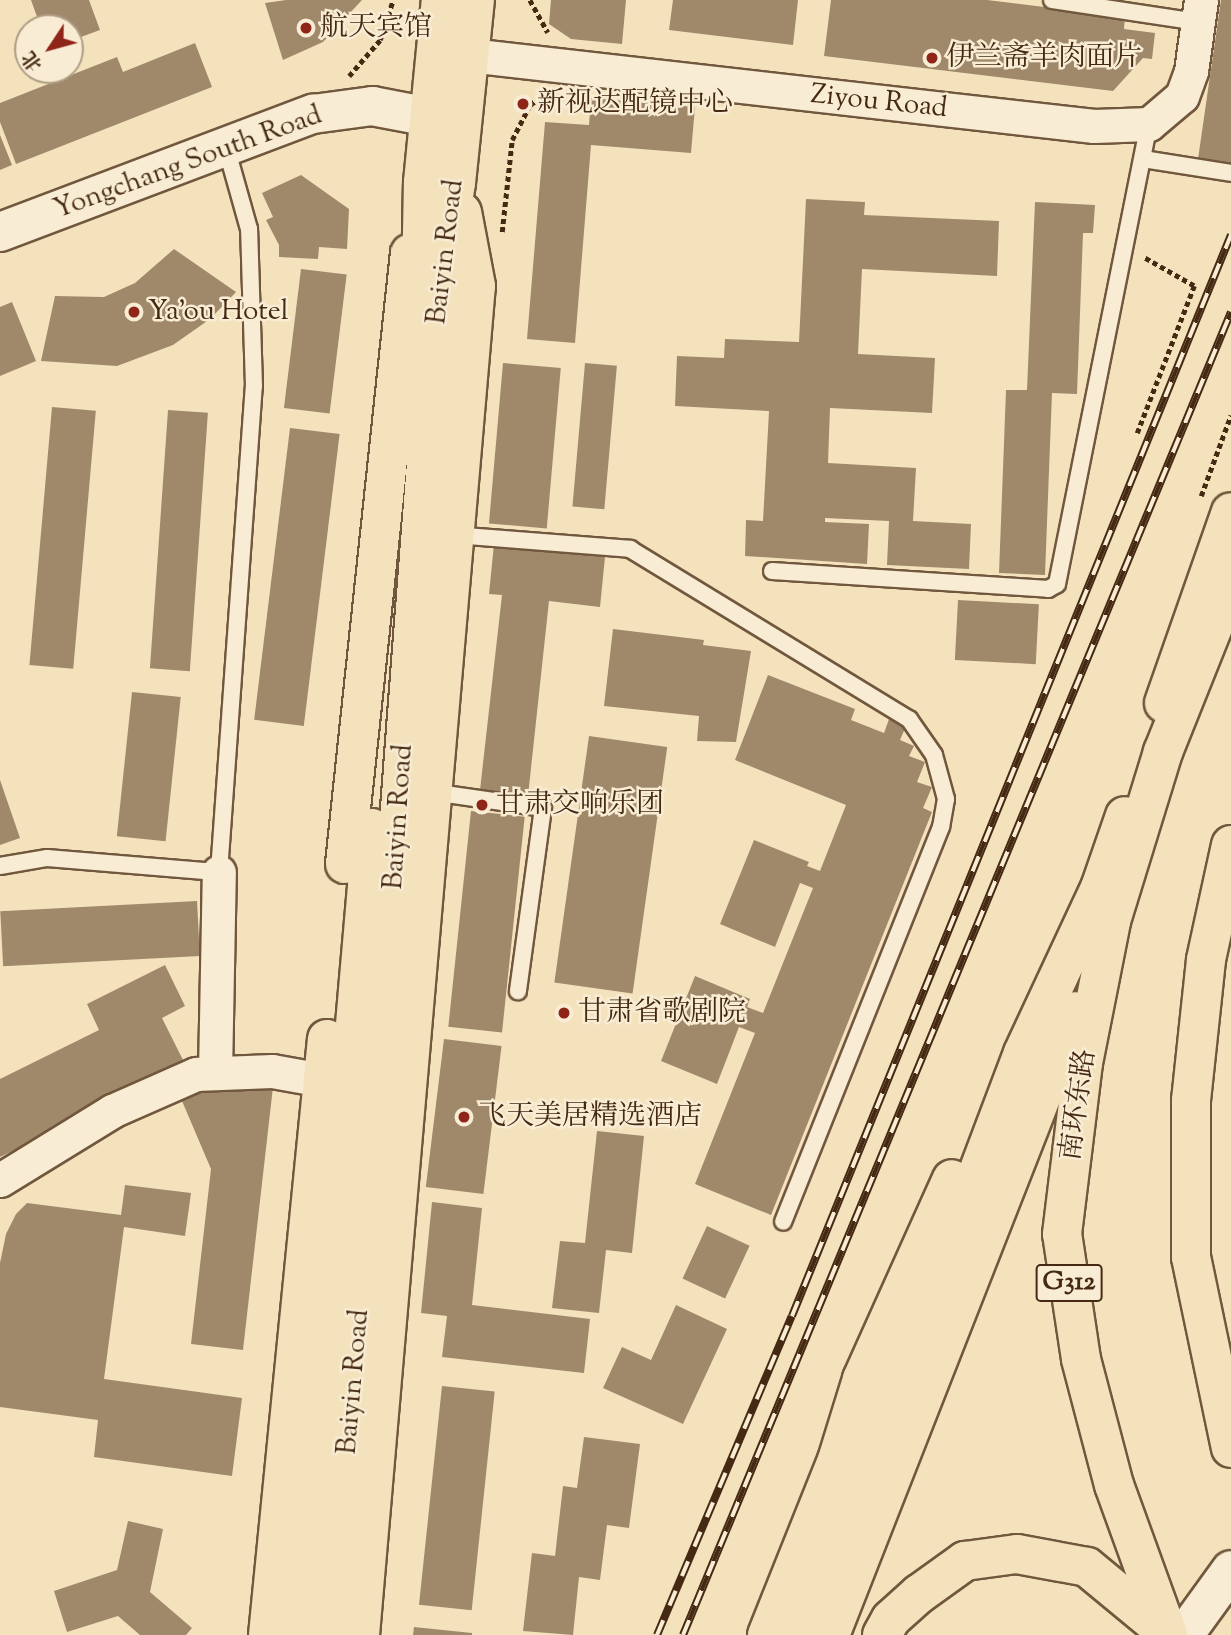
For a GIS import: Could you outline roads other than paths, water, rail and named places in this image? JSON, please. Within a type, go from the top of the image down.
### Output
[{"type":"main road","name":"Baiyin Road","points":[[302,1635],[445,117],[442,0]]},
{"type":"main road","name":"Baiyin Road","points":[[445,117],[469,55],[475,0]]},
{"type":"main road","points":[[360,1635],[475,286],[439,182]]},
{"type":"main road","points":[[268,1635],[404,289],[439,182]]},
{"type":"main road","name":"Baiyin Road","points":[[332,1635],[378,1102],[429,303]]},
{"type":"main road","points":[[803,1635],[1023,1053],[1100,888],[1214,507]]},
{"type":"main road","name":"南环东路","points":[[1168,1634],[1114,1485],[1081,1359],[1062,1234],[1083,1063],[1111,921],[1163,752],[1231,582]]},
{"type":"main road","points":[[1231,845],[1206,960],[1191,1100],[1191,1256],[1231,1448]]},
{"type":"main road","points":[[830,1635],[1111,921]]},
{"type":"main road","points":[[1191,1100],[1231,982]]},
{"type":"main road","points":[[767,1635],[837,1460],[862,1379],[929,1226],[1002,1074],[1023,1053]]},
{"type":"main road","points":[[882,1635],[891,1619],[919,1594],[965,1561],[1017,1554],[1087,1567],[1168,1634]]},
{"type":"street","points":[[1149,124],[1182,96],[1191,71],[1199,11]]},
{"type":"street","name":"Ziyou Road","points":[[469,55],[1094,126],[1149,124]]},
{"type":"street","name":"Yongchang South Road","points":[[0,232],[313,114],[372,106],[445,117]]},
{"type":"street","points":[[215,1073],[219,872]]},
{"type":"street","points":[[0,1180],[112,1111],[196,1074],[272,1071],[323,1080]]},
{"type":"street","points":[[1184,1635],[1231,1570]]},
{"type":"lane","points":[[1052,0],[1199,11]]},
{"type":"lane","points":[[772,571],[1048,589],[1057,584],[1149,124]]},
{"type":"lane","points":[[0,866],[47,858],[219,872],[254,386],[249,229],[226,146]]},
{"type":"lane","points":[[1143,159],[1231,173]]},
{"type":"lane","points":[[454,536],[630,550],[909,719],[934,755],[946,799],[941,827],[783,1222]]},
{"type":"lane","points":[[432,792],[543,808],[518,991]]},
{"type":"railway","points":[[657,1635],[792,1316],[1231,235]]},
{"type":"railway","points":[[683,1635],[1231,312]]},
{"type":"place","name":"航天宾馆","points":[[306,28]]},
{"type":"place","name":"伊兰斋羊肉面片","points":[[932,58]]},
{"type":"place","name":"新视达配镜中心","points":[[523,104]]},
{"type":"place","name":"Ya'ou Hotel","points":[[134,312]]},
{"type":"place","name":"甘肃交响乐团","points":[[482,805]]},
{"type":"place","name":"甘肃省歌剧院","points":[[564,1013]]},
{"type":"place","name":"飞天美居精选酒店","points":[[464,1117]]}]
